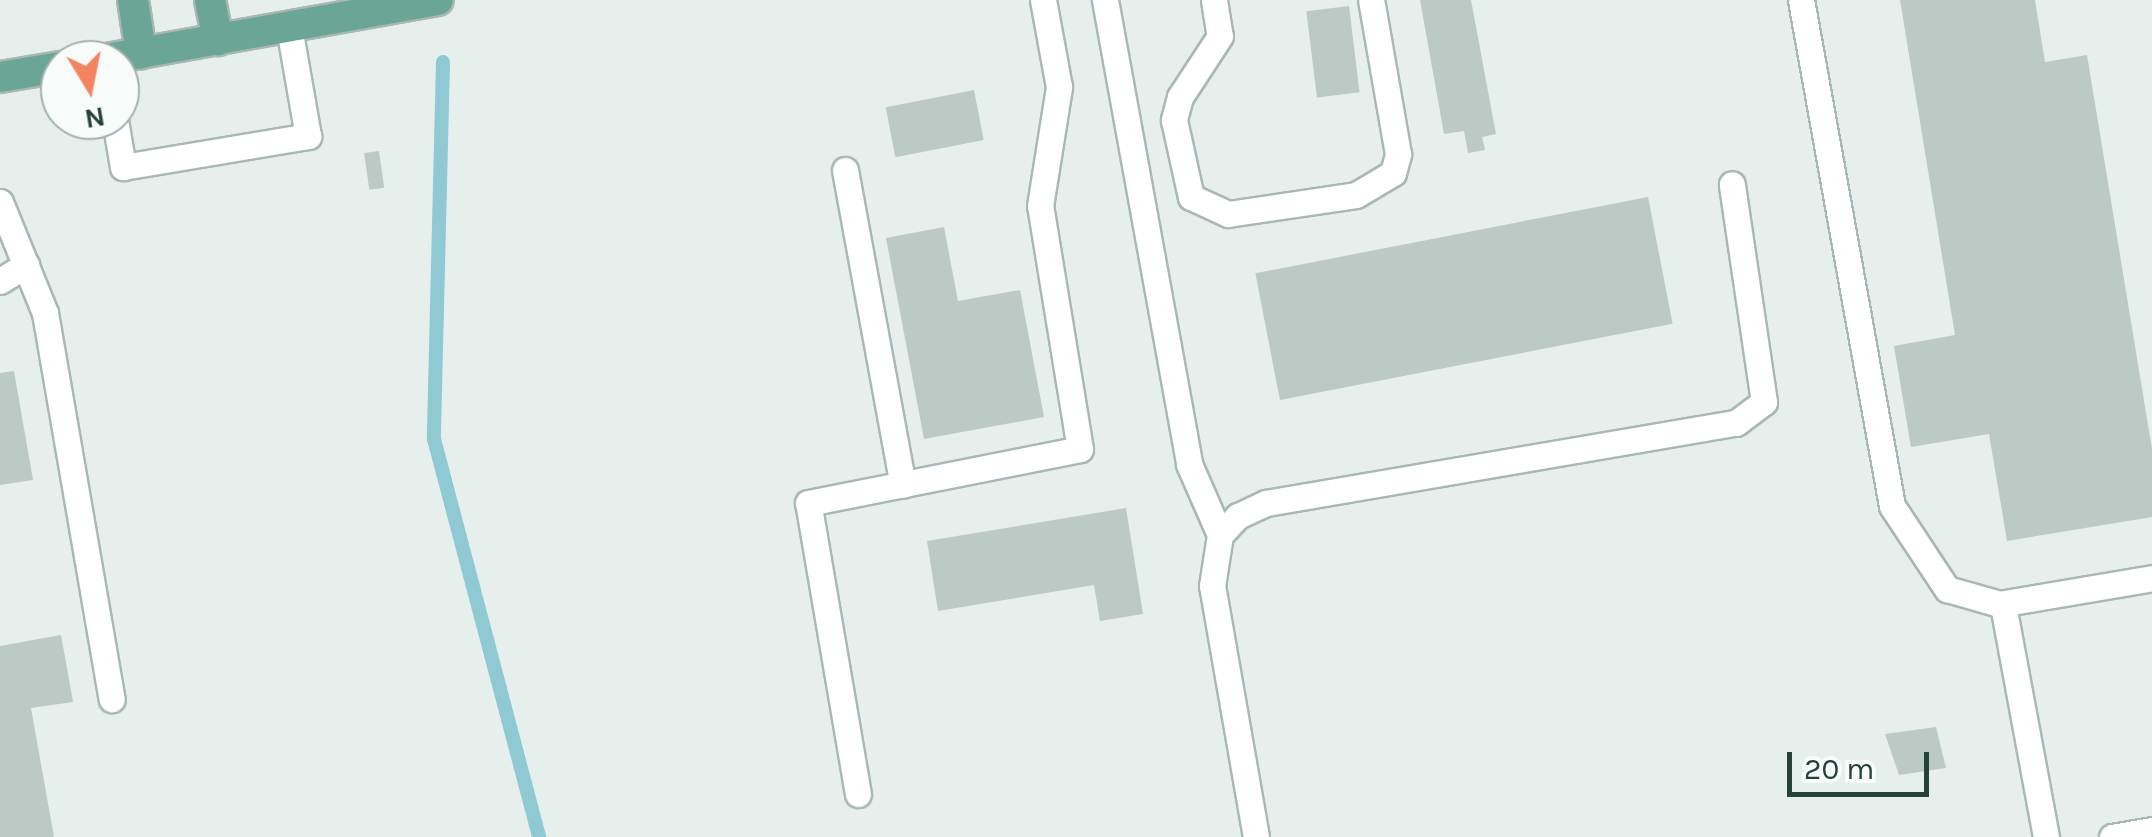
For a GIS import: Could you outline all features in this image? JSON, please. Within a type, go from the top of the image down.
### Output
[{"type":"main road","points":[[133,0],[138,40]]},
{"type":"main road","points":[[210,0],[218,40]]},
{"type":"main road","points":[[140,53],[438,0]]},
{"type":"main road","points":[[0,77],[40,70]]},
{"type":"lane","points":[[858,794],[808,503],[1080,450],[1040,206],[1059,88],[1043,0]]},
{"type":"lane","points":[[1106,0],[1188,464],[1220,534],[1212,586],[1256,837]]},
{"type":"lane","points":[[1214,0],[1220,36],[1180,96],[1174,120],[1191,197],[1228,214],[1356,195],[1393,173],[1398,154],[1371,0]]},
{"type":"lane","points":[[1801,0],[1892,506],[1947,589],[1999,604],[2152,578]]},
{"type":"lane","points":[[118,140],[123,168],[308,136],[289,27]]},
{"type":"lane","points":[[845,170],[903,485]]},
{"type":"lane","points":[[1220,534],[1266,503],[1736,423],[1764,402],[1732,184]]},
{"type":"lane","points":[[0,202],[45,312],[112,700]]},
{"type":"lane","points":[[0,281],[26,265]]},
{"type":"lane","points":[[1999,604],[2046,837]]},
{"type":"lane","points":[[2112,837],[2152,830]]},
{"type":"building","points":[[1420,0],[1471,0],[1496,134],[1482,137],[1485,150],[1468,153],[1464,131],[1444,134]]},
{"type":"building","points":[[1900,0],[2035,0],[2045,62],[2087,55],[2152,449],[2152,517],[2007,541],[1989,434],[1911,447],[1894,346],[1955,335]]},
{"type":"building","points":[[1349,6],[1360,92],[1317,98],[1306,11]]},
{"type":"building","points":[[974,90],[984,140],[895,157],[886,107]]},
{"type":"building","points":[[379,151],[384,188],[369,190],[364,153]]},
{"type":"building","points":[[1648,197],[1673,324],[1280,400],[1255,273]]},
{"type":"building","points":[[944,227],[958,301],[1020,290],[1044,417],[924,439],[886,238]]},
{"type":"building","points":[[14,371],[33,480],[0,485],[0,373]]},
{"type":"building","points":[[1126,508],[1143,614],[1100,621],[1094,585],[938,611],[927,541]]},
{"type":"building","points":[[61,635],[73,702],[31,708],[54,837],[0,837],[0,646]]},
{"type":"building","points":[[1936,727],[1946,768],[1899,775],[1885,734]]},
{"type":"waterway","points":[[443,62],[434,439],[539,837]]}]
